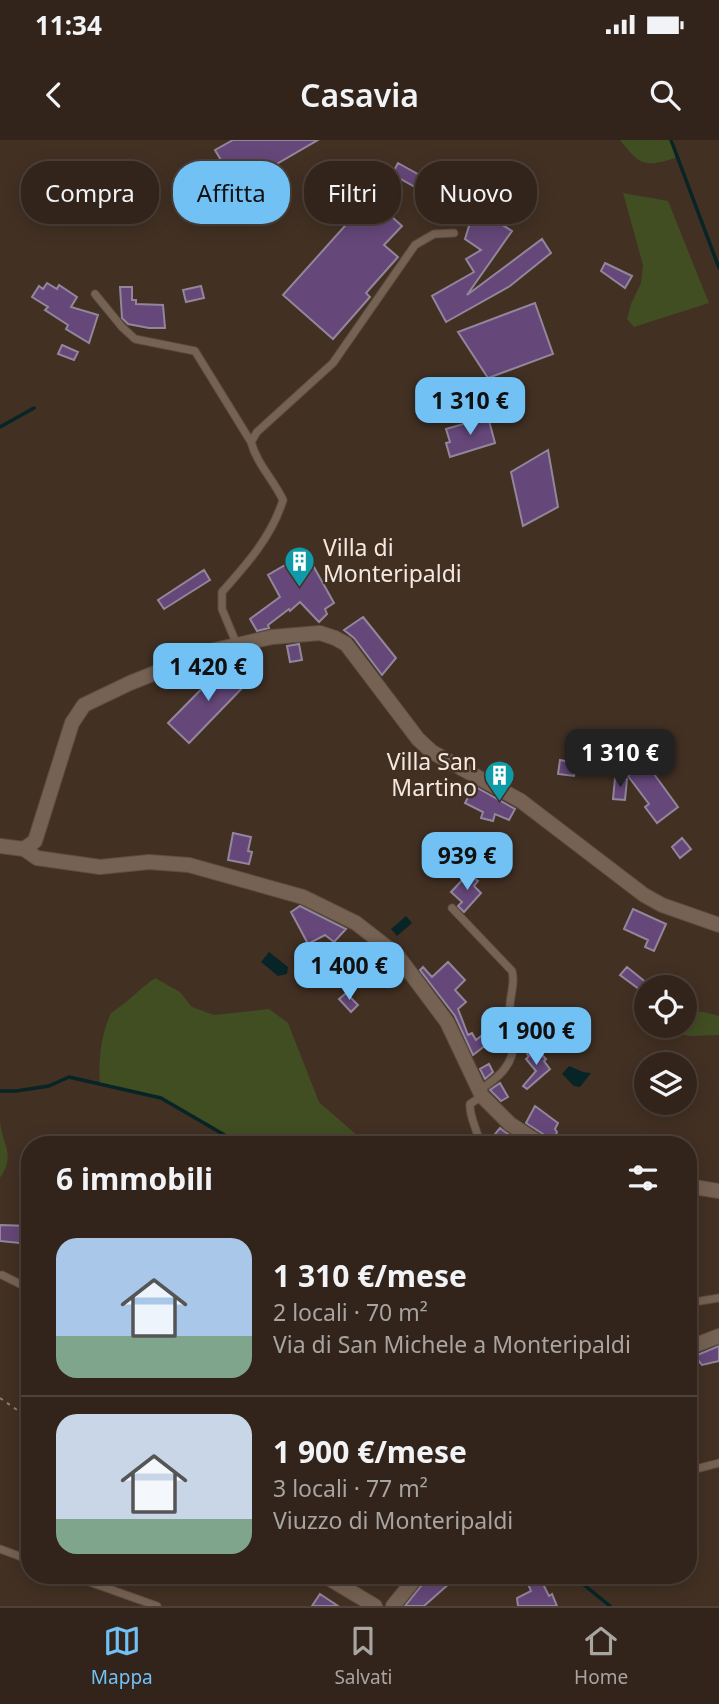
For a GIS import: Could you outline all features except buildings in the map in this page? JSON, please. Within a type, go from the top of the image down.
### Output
[{"type":"street","points":[[24,849],[35,841],[72,723],[84,705],[210,651],[272,637],[320,633],[346,644],[418,739],[432,752],[521,801],[644,895],[662,905],[719,926]]},
{"type":"street","points":[[0,846],[24,849],[37,858],[100,867],[149,862],[189,865],[303,897],[356,923],[397,956],[447,1022],[481,1093],[510,1124],[529,1136]]},
{"type":"street","points":[[697,1187],[719,1191]]},
{"type":"street","points":[[697,1345],[719,1336]]},
{"type":"street","points":[[335,1584],[376,1606]]},
{"type":"street","points":[[393,1606],[411,1584]]},
{"type":"lane","points":[[251,442],[257,432],[334,363],[415,245],[434,234],[454,233]]},
{"type":"lane","points":[[95,294],[135,339],[195,351],[251,442],[255,457],[274,481],[283,500],[268,535],[222,592],[222,609],[237,645]]},
{"type":"lane","points":[[452,908],[512,971],[514,979],[509,1010],[514,1044],[507,1066],[499,1078],[470,1104],[469,1110],[479,1136]]},
{"type":"lane","points":[[2,1275],[21,1284]]},
{"type":"lane","points":[[697,1302],[719,1298]]},
{"type":"lane","points":[[697,1469],[719,1463]]},
{"type":"lane","points":[[0,1549],[21,1557]]},
{"type":"lane","points":[[95,1584],[157,1606]]},
{"type":"path","points":[[0,1398],[21,1413]]},
{"type":"green space","points":[[620,140],[674,140],[675,158],[656,163],[643,162]]},
{"type":"green space","points":[[623,193],[668,201],[709,303],[634,327],[627,319],[641,283],[643,265]]},
{"type":"green space","points":[[155,978],[180,992],[192,1007],[214,1015],[269,1009],[288,1023],[319,1102],[358,1136],[226,1136],[161,1098],[100,1084],[99,1066],[105,1030],[111,1013]]},
{"type":"green space","points":[[697,1011],[719,1016],[719,1035],[697,1036]]},
{"type":"green space","points":[[0,1119],[8,1155],[0,1178]]},
{"type":"water","points":[[406,916],[412,923],[397,936],[391,929]]},
{"type":"water","points":[[269,952],[288,967],[287,974],[278,976],[261,962]]},
{"type":"water","points":[[569,1066],[591,1073],[580,1087],[574,1086],[562,1074]]},
{"type":"waterway","points":[[671,140],[719,268]]},
{"type":"waterway","points":[[0,427],[34,408]]},
{"type":"waterway","points":[[0,1091],[49,1086],[69,1077],[161,1098],[226,1136]]},
{"type":"waterway","points":[[583,1584],[610,1606]]},
{"type":"place","name":"Villa di Monteripaldi","points":[[300,588]]},
{"type":"place","name":"Villa San Martino","points":[[500,802]]}]
